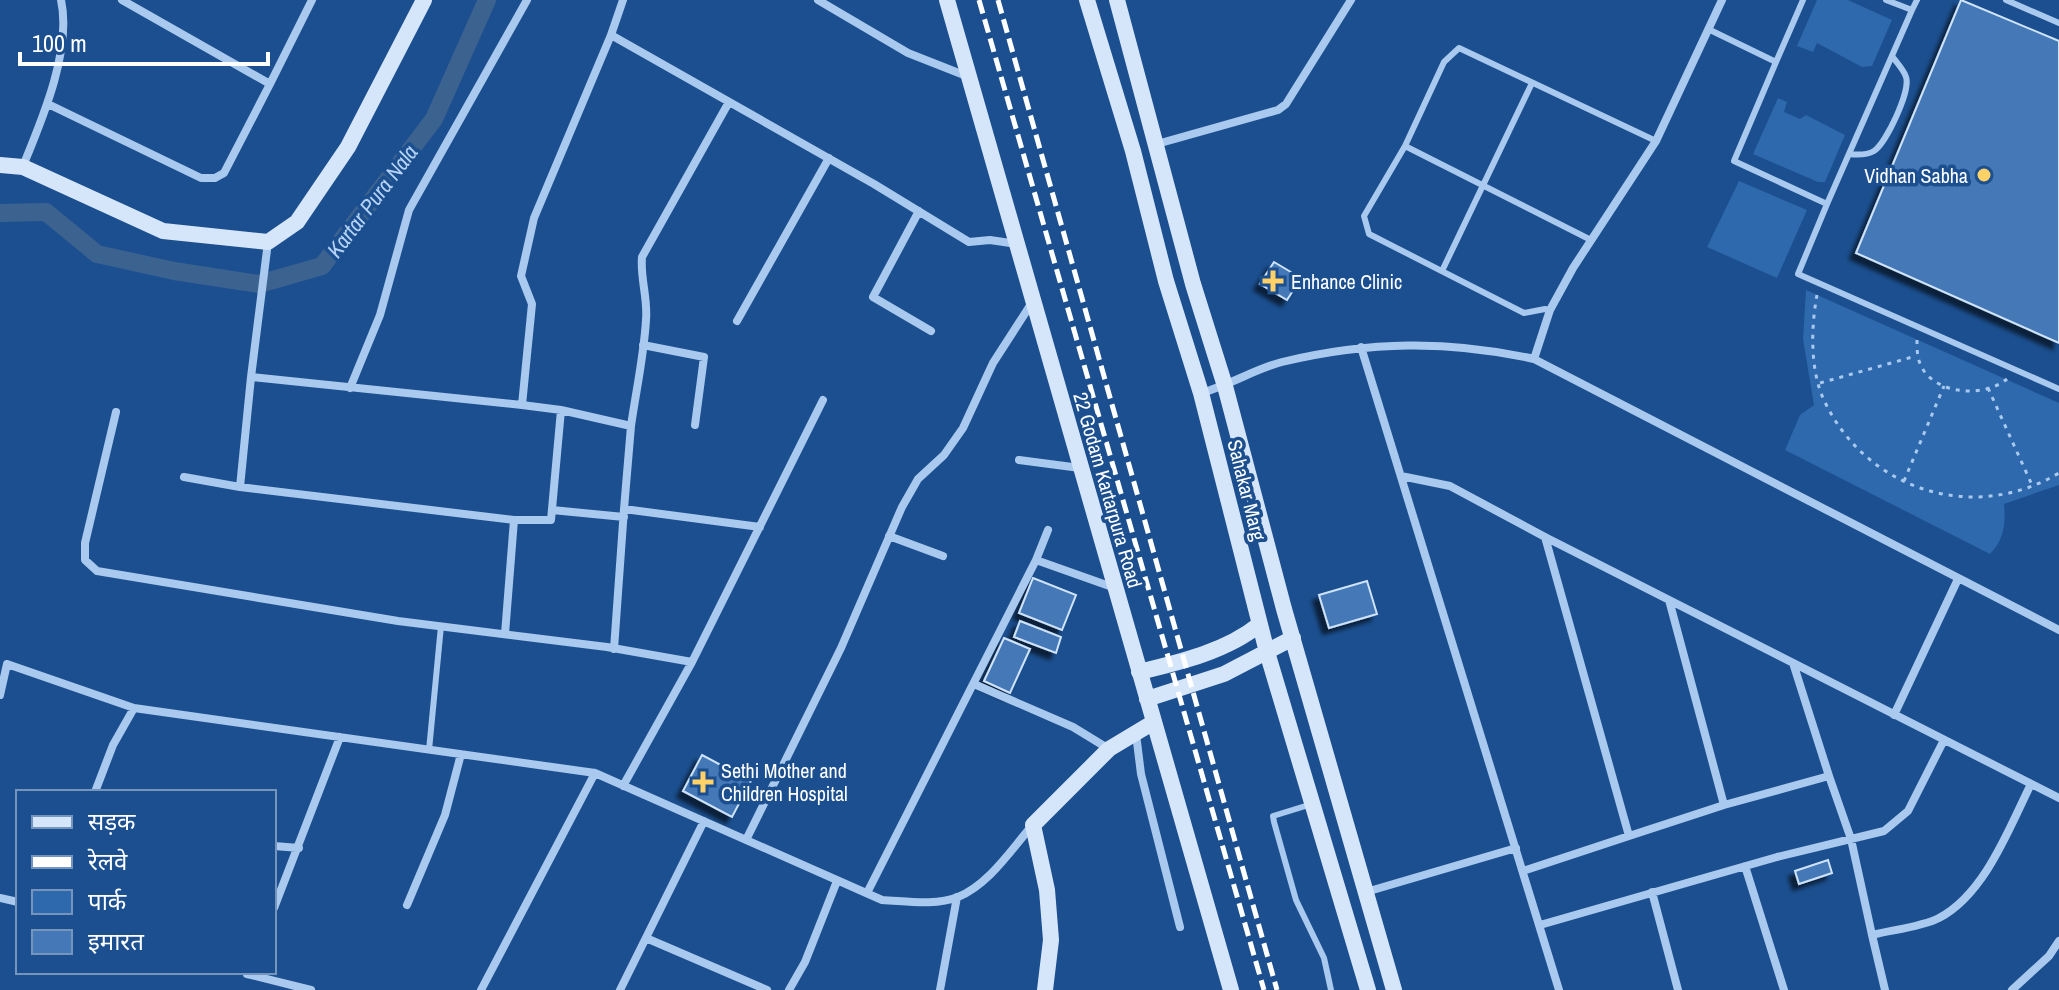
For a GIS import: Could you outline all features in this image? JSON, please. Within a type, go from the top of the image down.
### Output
[{"type":"street","points":[[23,167],[48,104],[64,15],[61,0]]},
{"type":"street","points":[[122,0],[270,84]]},
{"type":"street","points":[[48,104],[201,178],[215,178],[224,173],[312,0]]},
{"type":"street","points":[[240,487],[268,248],[297,222],[348,147],[424,0]]},
{"type":"street","points":[[350,388],[380,315],[409,210],[527,0]]},
{"type":"street","points":[[522,405],[532,304],[521,276],[534,218],[623,0]]},
{"type":"street","points":[[818,0],[908,53],[970,77]]},
{"type":"street","name":"22 Godam Kartarpura Road","points":[[947,0],[1231,990]]},
{"type":"street","name":"Sahakar Marg","points":[[1087,0],[1133,151],[1166,281],[1201,393],[1267,652],[1368,990]]},
{"type":"street","name":"Sahakar Marg","points":[[1117,0],[1193,284],[1225,386],[1293,638],[1394,990]]},
{"type":"street","points":[[1157,144],[1278,110],[1286,104],[1351,0]]},
{"type":"street","points":[[1534,359],[1550,310],[1591,240],[1656,141],[1722,0]]},
{"type":"street","points":[[611,35],[829,158],[969,242],[990,240],[1017,244]]},
{"type":"street","points":[[614,649],[631,426],[647,317],[642,257],[729,102]]},
{"type":"street","points":[[737,321],[829,158]]},
{"type":"street","points":[[0,165],[23,167],[163,231],[268,248]]},
{"type":"street","points":[[919,211],[873,297],[931,331]]},
{"type":"street","points":[[746,840],[841,648],[889,536],[918,479],[944,455],[963,428],[993,363],[1033,301]]},
{"type":"street","points":[[643,345],[704,357],[695,425]]},
{"type":"street","points":[[1201,393],[1279,363],[1361,347],[1420,345],[1485,348],[1534,359],[2059,630]]},
{"type":"street","points":[[1361,347],[1559,990]]},
{"type":"street","points":[[251,377],[561,410],[631,426]]},
{"type":"street","points":[[623,786],[692,662],[823,400]]},
{"type":"street","points":[[184,477],[240,487],[514,520],[551,520],[561,410]]},
{"type":"street","points":[[116,412],[85,543],[85,560],[97,571],[692,662]]},
{"type":"street","points":[[1019,460],[1081,468]]},
{"type":"street","points":[[1401,476],[1450,486],[2059,798]]},
{"type":"street","points":[[552,510],[624,513],[760,527]]},
{"type":"street","points":[[505,634],[514,520]]},
{"type":"street","points":[[867,893],[1036,560],[1048,530]]},
{"type":"street","points":[[889,536],[943,556]]},
{"type":"street","points":[[1545,537],[1629,836]]},
{"type":"street","points":[[1036,560],[1115,588]]},
{"type":"street","points":[[1894,715],[1958,579]]},
{"type":"street","points":[[1669,600],[1724,805]]},
{"type":"street","points":[[1139,672],[1228,644],[1244,637],[1260,624]]},
{"type":"street","points":[[1147,699],[1224,674],[1293,638]]},
{"type":"street","points":[[1793,663],[1851,839],[1885,990]]},
{"type":"street","points":[[0,695],[7,664],[134,708],[595,773],[882,900],[928,902],[957,897],[984,881],[1033,825],[1109,749],[1154,722]]},
{"type":"street","points":[[974,684],[1073,727],[1109,749]]},
{"type":"street","points":[[96,790],[113,745],[134,708]]},
{"type":"street","points":[[1136,734],[1141,774],[1180,927]]},
{"type":"street","points":[[276,903],[340,737]]},
{"type":"street","points":[[1540,925],[1745,866],[1884,831],[1908,811],[1944,740]]},
{"type":"street","points":[[407,905],[445,815],[461,754]]},
{"type":"street","points":[[481,990],[595,773]]},
{"type":"street","points":[[1523,871],[1724,805],[1829,776]]},
{"type":"street","points":[[1872,935],[1938,918],[1964,898],[1993,862],[2031,784]]},
{"type":"street","points":[[620,990],[704,821]]},
{"type":"street","points":[[1033,825],[1047,890],[1051,940],[1045,990]]},
{"type":"street","points":[[276,846],[299,848]]},
{"type":"street","points":[[1366,892],[1516,848]]},
{"type":"street","points":[[1745,866],[1784,990]]},
{"type":"street","points":[[789,990],[805,962],[837,881]]},
{"type":"street","points":[[1652,892],[1678,990]]},
{"type":"street","points":[[940,990],[957,897]]},
{"type":"street","points":[[646,938],[767,990]]},
{"type":"street","points":[[2012,990],[2049,956],[2059,941]]},
{"type":"street","points":[[249,974],[311,990]]},
{"type":"lane","points":[[1803,0],[1734,161],[1827,204]]},
{"type":"lane","points":[[1886,0],[1912,10]]},
{"type":"lane","points":[[1917,0],[1798,274],[2059,389]]},
{"type":"lane","points":[[2006,0],[2059,23]]},
{"type":"lane","points":[[1708,29],[1776,62]]},
{"type":"lane","points":[[1550,310],[1524,313],[1369,234],[1364,216],[1405,146],[1444,62],[1459,48],[1656,141]]},
{"type":"lane","points":[[1849,154],[1874,151],[1886,138],[1906,90],[1906,77],[1892,56]]},
{"type":"lane","points":[[1442,271],[1532,83]]},
{"type":"lane","points":[[1405,146],[1591,240]]},
{"type":"lane","points":[[429,750],[441,626]]},
{"type":"lane","points":[[1314,804],[1273,816],[1296,900],[1324,958],[1331,990]]},
{"type":"path","points":[[1819,283],[1813,314],[1813,339],[1822,395],[1852,444],[1884,471],[1922,490],[1965,498],[2003,495],[2059,473]]},
{"type":"path","points":[[1917,336],[1917,355],[1924,372],[1944,386],[1966,391],[1988,388],[2000,385],[2009,377]]},
{"type":"path","points":[[1820,383],[1917,355]]},
{"type":"path","points":[[1904,481],[1944,386]]},
{"type":"path","points":[[1988,388],[2032,485]]},
{"type":"green space","points":[[1817,0],[1848,0],[1892,20],[1872,66],[1862,67],[1817,43],[1813,52],[1797,46]]},
{"type":"green space","points":[[1778,98],[1787,102],[1784,112],[1800,119],[1806,115],[1845,135],[1825,182],[1818,182],[1753,154]]},
{"type":"green space","points":[[1739,181],[1807,210],[1777,278],[1707,247]]},
{"type":"green space","points":[[1806,290],[2059,403],[2059,485],[2004,504],[2003,531],[1990,554],[1785,450],[1800,415],[1814,405],[1803,339]]},
{"type":"building","points":[[1961,0],[2059,41],[2059,343],[1856,253]]},
{"type":"building","points":[[1274,262],[1301,278],[1287,300],[1260,284]]},
{"type":"building","points":[[1033,578],[1076,595],[1062,630],[1019,613]]},
{"type":"building","points":[[1367,581],[1377,614],[1329,628],[1319,595]]},
{"type":"building","points":[[1020,621],[1061,637],[1056,653],[1014,637]]},
{"type":"building","points":[[1004,638],[1030,649],[1010,693],[984,681]]},
{"type":"building","points":[[702,755],[751,781],[732,817],[683,791]]},
{"type":"building","points":[[1828,860],[1832,873],[1799,884],[1795,871]]},
{"type":"waterway","name":"Kartar Pura Nala","points":[[0,213],[46,212],[97,254],[174,271],[259,284],[322,266],[434,119],[487,0]]},
{"type":"railway","points":[[979,0],[1264,990]]},
{"type":"railway","points":[[998,0],[1277,990]]},
{"type":"place","name":"Vidhan Sabha","points":[[1984,175]]},
{"type":"place","name":"Enhance Clinic","points":[[1273,281]]},
{"type":"place","name":"Sethi Mother and Children Hospital","points":[[703,782]]}]
